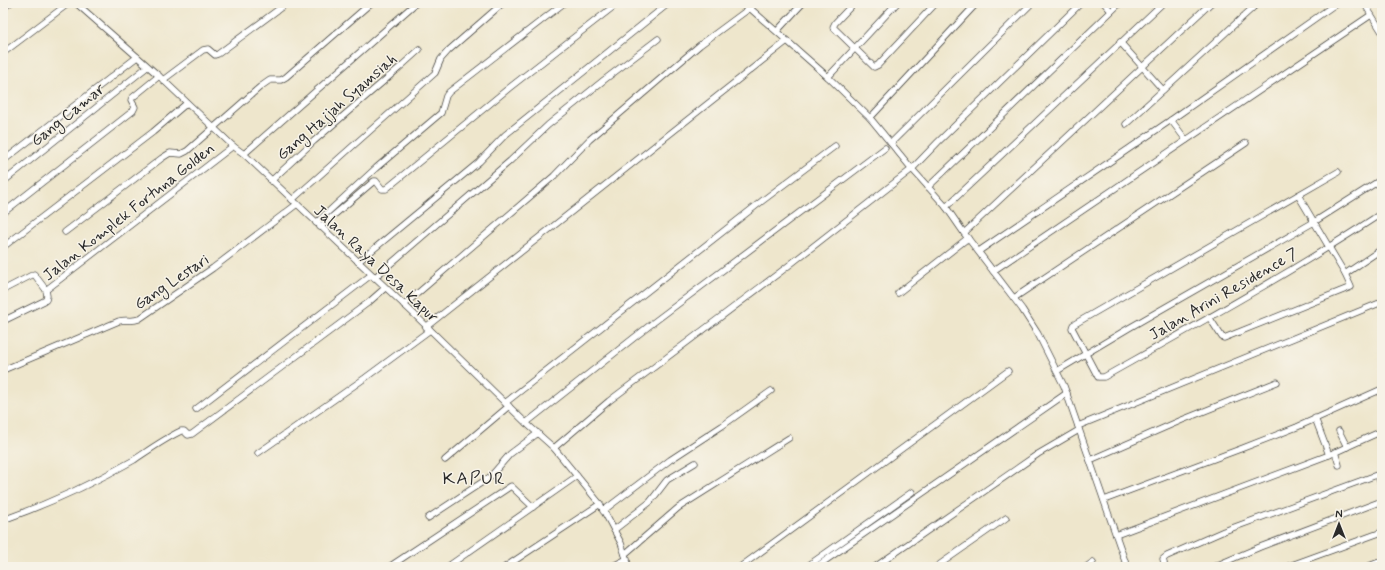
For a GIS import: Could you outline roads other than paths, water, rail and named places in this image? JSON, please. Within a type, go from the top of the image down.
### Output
[{"type":"street","points":[[3,8],[10,3]]},
{"type":"street","points":[[3,53],[69,3]]},
{"type":"street","points":[[3,213],[133,111],[135,107],[132,102],[132,98],[203,50],[208,49],[215,55],[218,54],[287,3]]},
{"type":"street","points":[[65,232],[162,158],[173,152],[181,154],[185,152],[260,87],[270,80],[281,80],[286,77],[372,3]]},
{"type":"street","points":[[244,154],[416,3]]},
{"type":"street","points":[[292,200],[435,73],[441,59],[449,50],[503,3]]},
{"type":"street","points":[[318,225],[376,168],[441,113],[446,96],[449,92],[564,3]]},
{"type":"street","points":[[318,225],[372,182],[376,181],[382,189],[386,189],[509,88],[618,3]]},
{"type":"street","points":[[358,262],[403,223],[479,162],[505,135],[669,3]]},
{"type":"street","points":[[744,3],[828,77],[870,118],[946,207],[966,236],[1014,298],[1038,334],[1067,393],[1127,567]]},
{"type":"street","points":[[776,31],[803,3]]},
{"type":"street","points":[[854,3],[835,22],[833,27],[875,67],[936,3]]},
{"type":"street","points":[[828,77],[897,3]]},
{"type":"street","points":[[870,118],[977,3]]},
{"type":"street","points":[[891,143],[1032,3]]},
{"type":"street","points":[[554,448],[609,401],[783,270],[912,169],[1081,3]]},
{"type":"street","points":[[1104,3],[1111,11]]},
{"type":"street","points":[[928,187],[1120,3]]},
{"type":"street","points":[[946,207],[1163,3]]},
{"type":"street","points":[[898,293],[966,236],[1211,3]]},
{"type":"street","points":[[1126,124],[1258,3]]},
{"type":"street","points":[[979,252],[1171,120],[1337,3]]},
{"type":"street","points":[[1365,3],[1381,28]]},
{"type":"street","name":"Jalan Raya Desa Kapur","points":[[80,4],[213,128],[244,154],[554,448],[600,504],[626,556],[629,567]]},
{"type":"street","points":[[404,305],[554,176],[590,140],[700,45],[750,8]]},
{"type":"street","points":[[993,271],[1372,15]]},
{"type":"street","points":[[196,409],[373,277],[510,161],[548,125],[658,38]]},
{"type":"street","points":[[258,453],[365,378],[787,41]]},
{"type":"street","points":[[1120,42],[1163,90]]},
{"type":"street","name":"Gang Hajjah Syamsiah","points":[[271,181],[320,136],[419,50]]},
{"type":"street","points":[[3,161],[137,57]]},
{"type":"street","name":"Gang Camar","points":[[3,182],[147,66]]},
{"type":"street","points":[[3,247],[153,132],[187,103]]},
{"type":"street","points":[[1171,120],[1186,140]]},
{"type":"street","points":[[1014,298],[1246,143]]},
{"type":"street","name":"Jalan Komplek Fortuna Golden","points":[[3,321],[46,300],[46,290],[233,146]]},
{"type":"street","points":[[445,460],[507,405],[762,200],[835,146]]},
{"type":"street","points":[[526,423],[654,322],[885,148]]},
{"type":"street","name":"Jalan Arini Residence 7","points":[[1338,172],[1073,325],[1072,328],[1098,377],[1104,376],[1329,248],[1382,213]]},
{"type":"street","name":"Jalan Arini Residence 7","points":[[1057,371],[1314,222],[1382,179]]},
{"type":"street","points":[[1209,317],[1222,337],[1225,338],[1351,287],[1345,274],[1298,195]]},
{"type":"street","name":"Gang Lestari","points":[[3,370],[119,321],[133,321],[139,319],[213,268],[297,204]]},
{"type":"street","points":[[1345,274],[1382,249]]},
{"type":"street","points":[[3,290],[33,274],[46,290]]},
{"type":"street","points":[[3,520],[50,502],[92,482],[133,460],[180,431],[184,431],[188,435],[192,434],[369,302],[385,288]]},
{"type":"street","points":[[876,567],[1038,454],[1078,428],[1382,302]]},
{"type":"street","points":[[740,567],[1008,371]]},
{"type":"street","points":[[1090,460],[1182,420],[1277,382]]},
{"type":"street","points":[[1104,500],[1243,448],[1382,389]]},
{"type":"street","points":[[603,512],[670,460],[722,426],[771,391]]},
{"type":"street","points":[[816,567],[1067,393]]},
{"type":"street","points":[[1315,418],[1332,454],[1339,465]]},
{"type":"street","points":[[1339,431],[1347,447]]},
{"type":"street","points":[[1116,535],[1332,454],[1382,431]]},
{"type":"street","points":[[428,518],[490,477],[510,454],[538,434]]},
{"type":"street","points":[[611,567],[626,556],[678,508],[789,438]]},
{"type":"street","points":[[614,530],[650,502],[667,480],[695,463]]},
{"type":"street","points":[[1165,567],[1163,559],[1167,556],[1224,531],[1380,474],[1382,487]]},
{"type":"street","points":[[447,567],[577,476]]},
{"type":"street","points":[[389,567],[511,486],[533,507]]},
{"type":"street","points":[[806,567],[912,492]]},
{"type":"street","points":[[1213,567],[1260,547],[1382,501]]},
{"type":"street","points":[[505,567],[600,504]]},
{"type":"street","points":[[936,567],[1006,518]]},
{"type":"street","points":[[1286,567],[1382,532]]},
{"type":"street","points":[[1366,567],[1382,561]]},
{"type":"street","points":[[1086,567],[1093,562]]},
{"type":"district","name":"KAPUR","points":[[474,478]]}]
